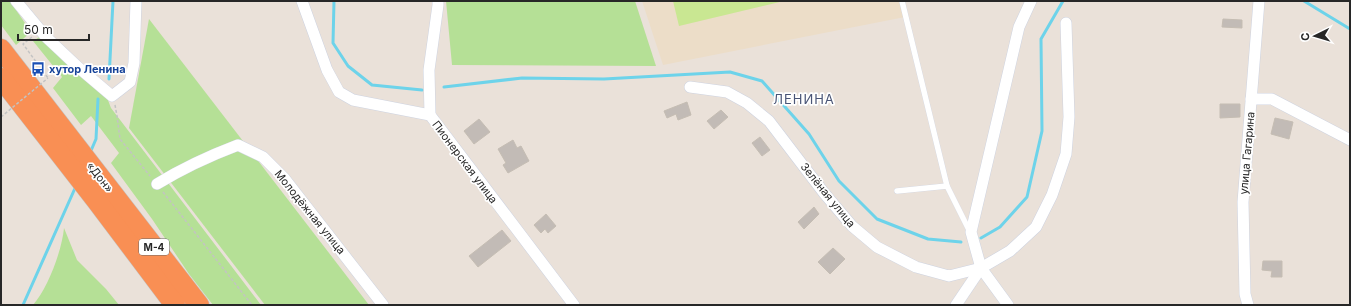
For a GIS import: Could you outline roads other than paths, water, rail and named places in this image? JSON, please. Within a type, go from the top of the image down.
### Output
[{"type":"highway","points":[[1,38],[68,151],[102,195],[132,262],[171,305]]},
{"type":"highway","name":"«Дон»","points":[[1,49],[68,151],[102,195],[175,305]]},
{"type":"highway","name":"«Дон»","points":[[1,78],[68,151]]},
{"type":"highway","points":[[1,92],[68,151]]},
{"type":"highway","name":"«Дон»","points":[[102,195],[148,240],[199,305]]},
{"type":"street","points":[[16,1],[41,30],[80,68],[112,96],[130,82],[134,63],[136,1]]},
{"type":"street","name":"Пионерская улица","points":[[302,1],[327,70],[339,92],[353,100],[430,115],[574,305]]},
{"type":"street","points":[[430,115],[430,70],[438,1]]},
{"type":"street","points":[[1008,305],[981,268],[971,232],[1019,27],[1031,1]]},
{"type":"street","name":"улица Гагарина","points":[[1248,305],[1245,294],[1243,202],[1259,1]]},
{"type":"street","name":"Зелёная улица","points":[[690,87],[727,92],[747,102],[764,116],[778,132],[824,193],[852,226],[878,247],[916,267],[949,276],[981,268],[1010,251],[1036,227],[1052,195],[1066,154],[1068,117],[1066,23]]},
{"type":"street","points":[[1251,99],[1272,99],[1350,140]]},
{"type":"street","name":"Молодёжная улица","points":[[157,184],[178,171],[208,156],[238,145],[263,157],[284,178],[383,305]]},
{"type":"street","points":[[956,305],[981,268]]},
{"type":"lane","points":[[902,1],[947,186],[971,232]]},
{"type":"lane","points":[[897,191],[947,186]]},
{"type":"waterway","points":[[109,79],[113,1]]},
{"type":"waterway","points":[[334,1],[333,43],[348,66],[372,85],[422,90]]},
{"type":"waterway","points":[[981,238],[1000,227],[1027,197],[1042,131],[1041,39],[1063,1]]},
{"type":"waterway","points":[[1304,1],[1350,29]]},
{"type":"waterway","points":[[444,87],[522,78],[604,79],[730,72],[762,81],[809,134],[839,181],[877,219],[928,239],[961,242]]},
{"type":"waterway","points":[[90,153],[96,139],[98,99]]},
{"type":"waterway","points":[[23,305],[76,186]]},
{"type":"place","name":"хутор Ленина","points":[[38,69]]},
{"type":"district","name":"ЛЕНИНА","points":[[804,99]]}]
